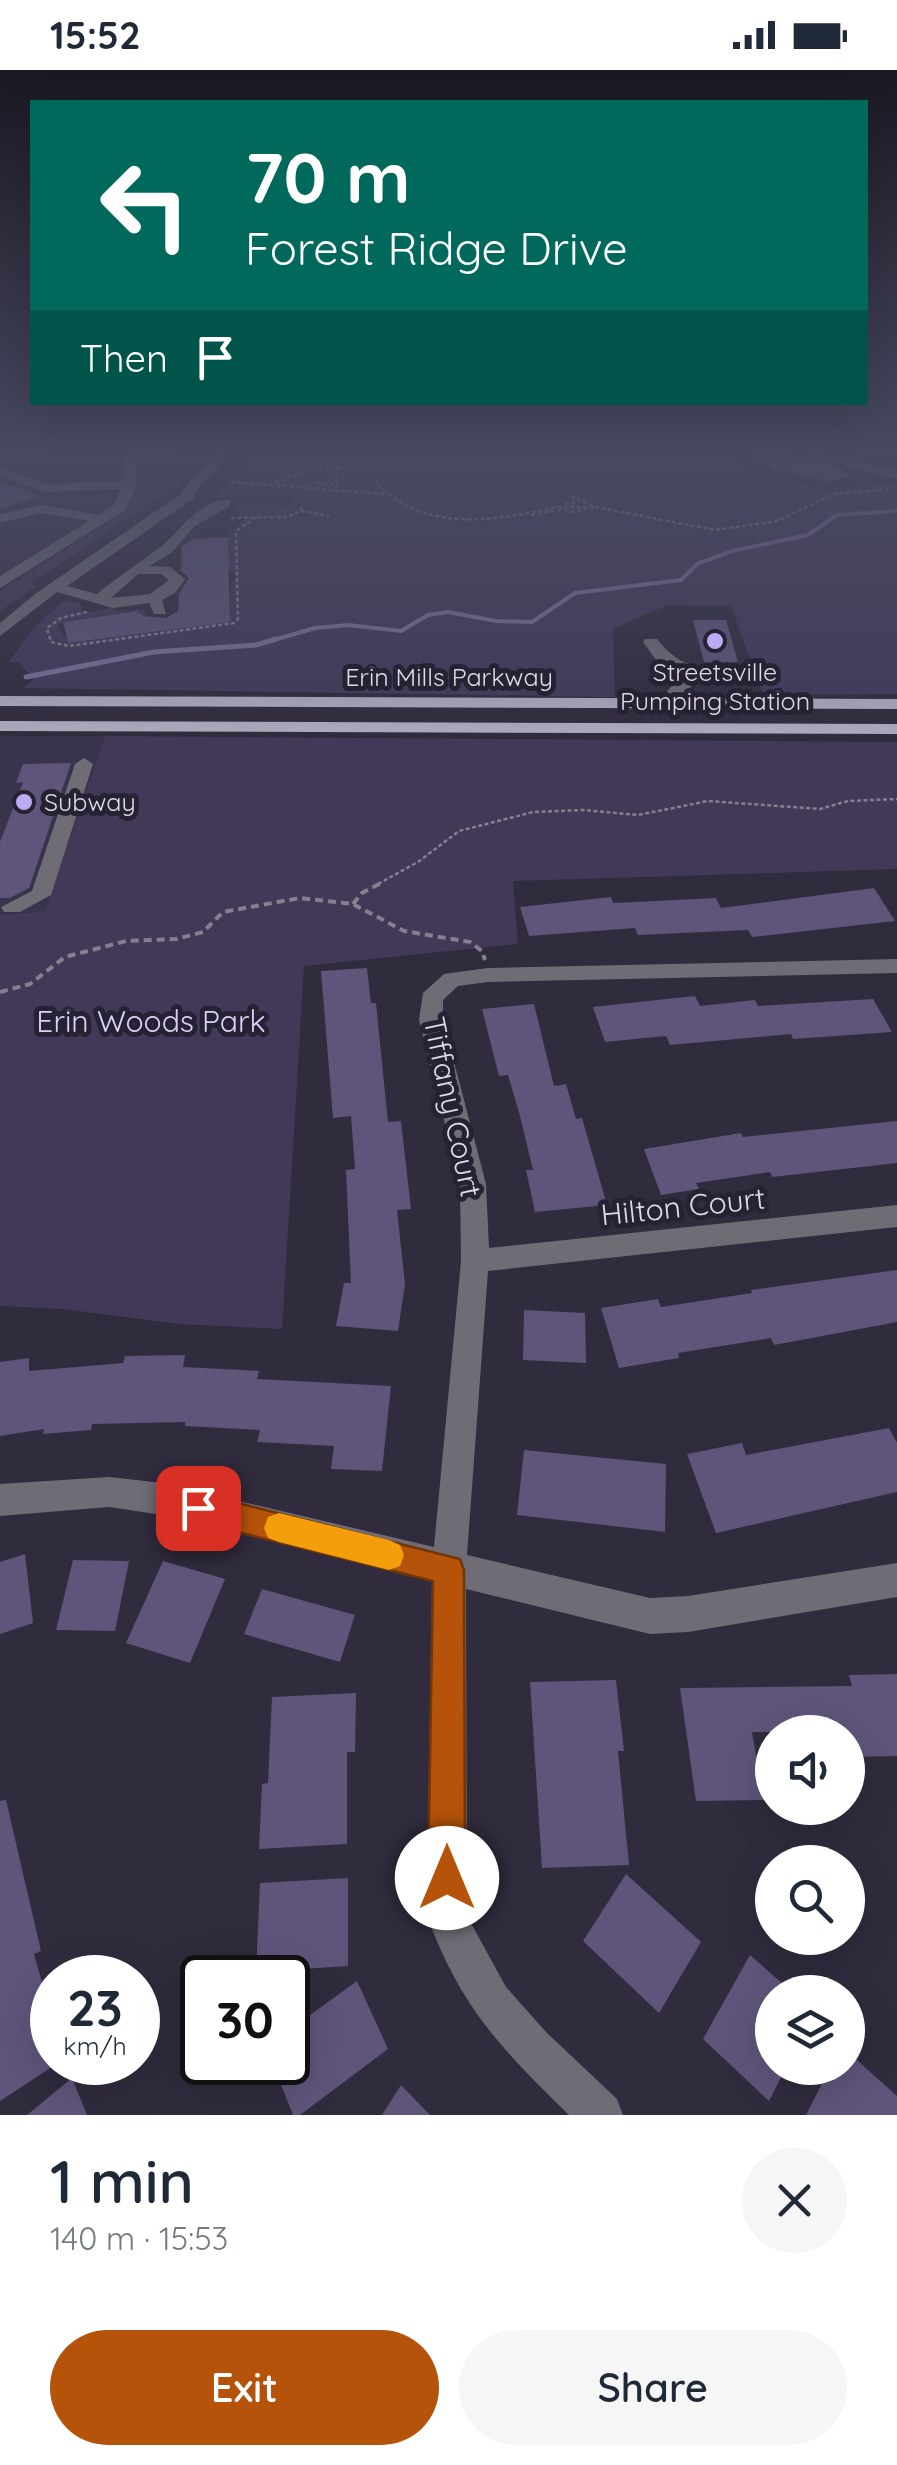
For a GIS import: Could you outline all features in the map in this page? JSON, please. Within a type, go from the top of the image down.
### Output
[{"type":"main road","name":"Erin Mills Parkway","points":[[0,701],[897,704]]},
{"type":"main road","name":"Erin Mills Parkway","points":[[0,726],[897,729]]},
{"type":"street","points":[[0,583],[58,547]]},
{"type":"street","points":[[0,632],[58,584],[112,547]]},
{"type":"street","points":[[107,593],[168,547]]},
{"type":"street","points":[[58,584],[107,593],[120,604],[157,606],[176,585],[176,576],[157,569],[137,570]]},
{"type":"street","points":[[651,642],[665,660],[694,673],[746,672]]},
{"type":"street","points":[[666,704],[694,673]]},
{"type":"street","points":[[12,907],[40,895],[84,764]]},
{"type":"street","name":"Tiffany Court","points":[[601,2115],[506,2023],[481,1992],[460,1957],[447,1916],[448,1570],[475,1262],[472,1184],[429,1008],[431,998],[445,983],[488,975],[897,966]]},
{"type":"street","name":"Hilton Court","points":[[475,1262],[897,1216]]},
{"type":"street","points":[[0,1500],[109,1492],[162,1498],[650,1616],[688,1614],[897,1580]]},
{"type":"path","points":[[227,562],[236,562]]},
{"type":"path","points":[[353,904],[362,894],[418,862],[459,831],[532,812],[583,810],[638,815],[708,801],[820,809],[848,801],[897,799]]},
{"type":"path","points":[[0,992],[30,984],[65,957],[126,941],[176,939],[203,932],[223,912],[300,898],[353,904],[404,931],[470,942],[482,950],[488,975]]},
{"type":"shaded area","points":[[0,547],[84,547],[44,574],[0,592]]},
{"type":"shaded area","points":[[0,736],[105,736],[45,911],[0,915]]},
{"type":"green space","points":[[69,547],[84,547],[30,583],[37,586],[0,611],[0,592]]},
{"type":"green space","points":[[228,547],[897,547],[897,694],[763,695],[731,606],[667,605],[613,629],[615,697],[23,688],[34,679],[19,663],[9,662],[33,628],[65,600],[79,603],[84,613],[145,609],[146,616],[129,611],[63,622],[58,626],[69,643],[230,622],[231,584],[237,576],[227,569]]},
{"type":"green space","name":"Erin Woods Park","points":[[105,736],[897,742],[897,869],[513,881],[518,944],[304,966],[282,1329],[179,1324],[63,1309],[0,1306],[0,915],[45,911]]},
{"type":"building","points":[[182,547],[228,547],[230,622],[68,643],[63,622],[136,611],[144,616],[166,618],[178,611],[179,594],[189,578],[181,571]]},
{"type":"building","name":"Streetsville Pumping Station","points":[[693,620],[726,620],[738,662],[704,662]]},
{"type":"building","points":[[71,763],[29,888],[10,898],[0,898],[0,842],[23,782],[16,783],[23,764]]},
{"type":"building","points":[[874,888],[895,921],[752,937],[748,930],[638,935],[635,928],[529,936],[520,907],[611,897],[613,903],[716,898],[721,908]]},
{"type":"building","points":[[367,968],[371,1003],[376,1003],[388,1122],[401,1121],[411,1209],[397,1210],[405,1284],[398,1331],[336,1326],[344,1283],[351,1283],[346,1170],[355,1169],[351,1116],[333,1118],[321,971]]},
{"type":"building","points":[[695,996],[700,1006],[755,1000],[758,1006],[873,999],[892,1032],[793,1039],[791,1034],[670,1045],[666,1036],[605,1042],[593,1007]]},
{"type":"building","points":[[534,1004],[554,1086],[566,1084],[576,1119],[582,1118],[607,1205],[535,1212],[526,1170],[533,1170],[520,1116],[508,1075],[499,1076],[482,1009]]},
{"type":"building","points":[[897,1121],[897,1163],[772,1177],[770,1172],[696,1183],[699,1189],[661,1195],[644,1149],[741,1133],[743,1137]]},
{"type":"building","points":[[897,1270],[897,1322],[774,1345],[771,1338],[678,1353],[679,1358],[619,1368],[601,1308],[658,1299],[661,1307]]},
{"type":"building","points":[[524,1310],[585,1313],[586,1363],[523,1360]]},
{"type":"building","points":[[185,1355],[183,1367],[259,1371],[257,1379],[391,1386],[382,1471],[331,1469],[334,1446],[257,1442],[260,1430],[185,1426],[185,1422],[92,1424],[91,1430],[43,1434],[44,1429],[0,1436],[0,1362],[29,1358],[29,1371],[123,1363],[125,1356]]},
{"type":"building","points":[[889,1428],[897,1443],[897,1492],[716,1533],[687,1454],[742,1443],[746,1455]]},
{"type":"building","points":[[524,1450],[666,1464],[665,1532],[517,1515]]},
{"type":"building","points":[[25,1554],[33,1623],[0,1634],[0,1562]]},
{"type":"building","points":[[73,1560],[129,1561],[115,1631],[56,1630]]},
{"type":"building","points":[[163,1561],[225,1579],[190,1663],[126,1643]]},
{"type":"building","points":[[262,1589],[355,1615],[340,1662],[244,1634]]},
{"type":"building","points":[[897,1674],[897,1756],[865,1757],[865,1715],[755,1715],[755,1800],[696,1801],[680,1688],[852,1686],[849,1675]]},
{"type":"building","points":[[616,1680],[624,1751],[618,1751],[629,1865],[542,1868],[530,1682]]},
{"type":"building","points":[[356,1693],[355,1752],[347,1752],[347,1844],[259,1849],[262,1784],[268,1783],[272,1697]]},
{"type":"building","points":[[6,1800],[41,1951],[30,1955],[30,2081],[0,2101],[0,1801]]},
{"type":"building","points":[[626,1874],[701,1942],[659,2013],[583,1941]]},
{"type":"building","points":[[348,1878],[348,1966],[310,1968],[310,1955],[257,1955],[260,1883]]},
{"type":"building","points":[[750,1955],[773,1975],[755,1975],[755,2085],[777,2085],[769,2101],[703,2039]]},
{"type":"building","points":[[357,1981],[388,2049],[300,2115],[293,2115],[281,2085],[310,2085],[310,2015]]},
{"type":"building","points":[[865,2067],[897,2096],[897,2115],[806,2115],[821,2085],[865,2085]]},
{"type":"building","points":[[63,2085],[75,2085],[87,2115],[27,2115]]},
{"type":"building","points":[[401,2085],[430,2115],[382,2115]]},
{"type":"waterway","points":[[267,642],[315,628],[348,625],[401,631],[428,615],[448,612],[496,621],[532,622],[575,593],[681,580],[697,564],[749,547]]},
{"type":"waterway","points":[[26,677],[154,652],[256,645],[276,639]]},
{"type":"slow traffic","points":[[279,1528],[389,1555]]},
{"type":"place","name":"Streetsville Pumping Station","points":[[715,641]]},
{"type":"place","name":"Subway","points":[[24,802]]},
{"type":"route","points":[[198,1508],[448,1570],[447,1878]]}]
